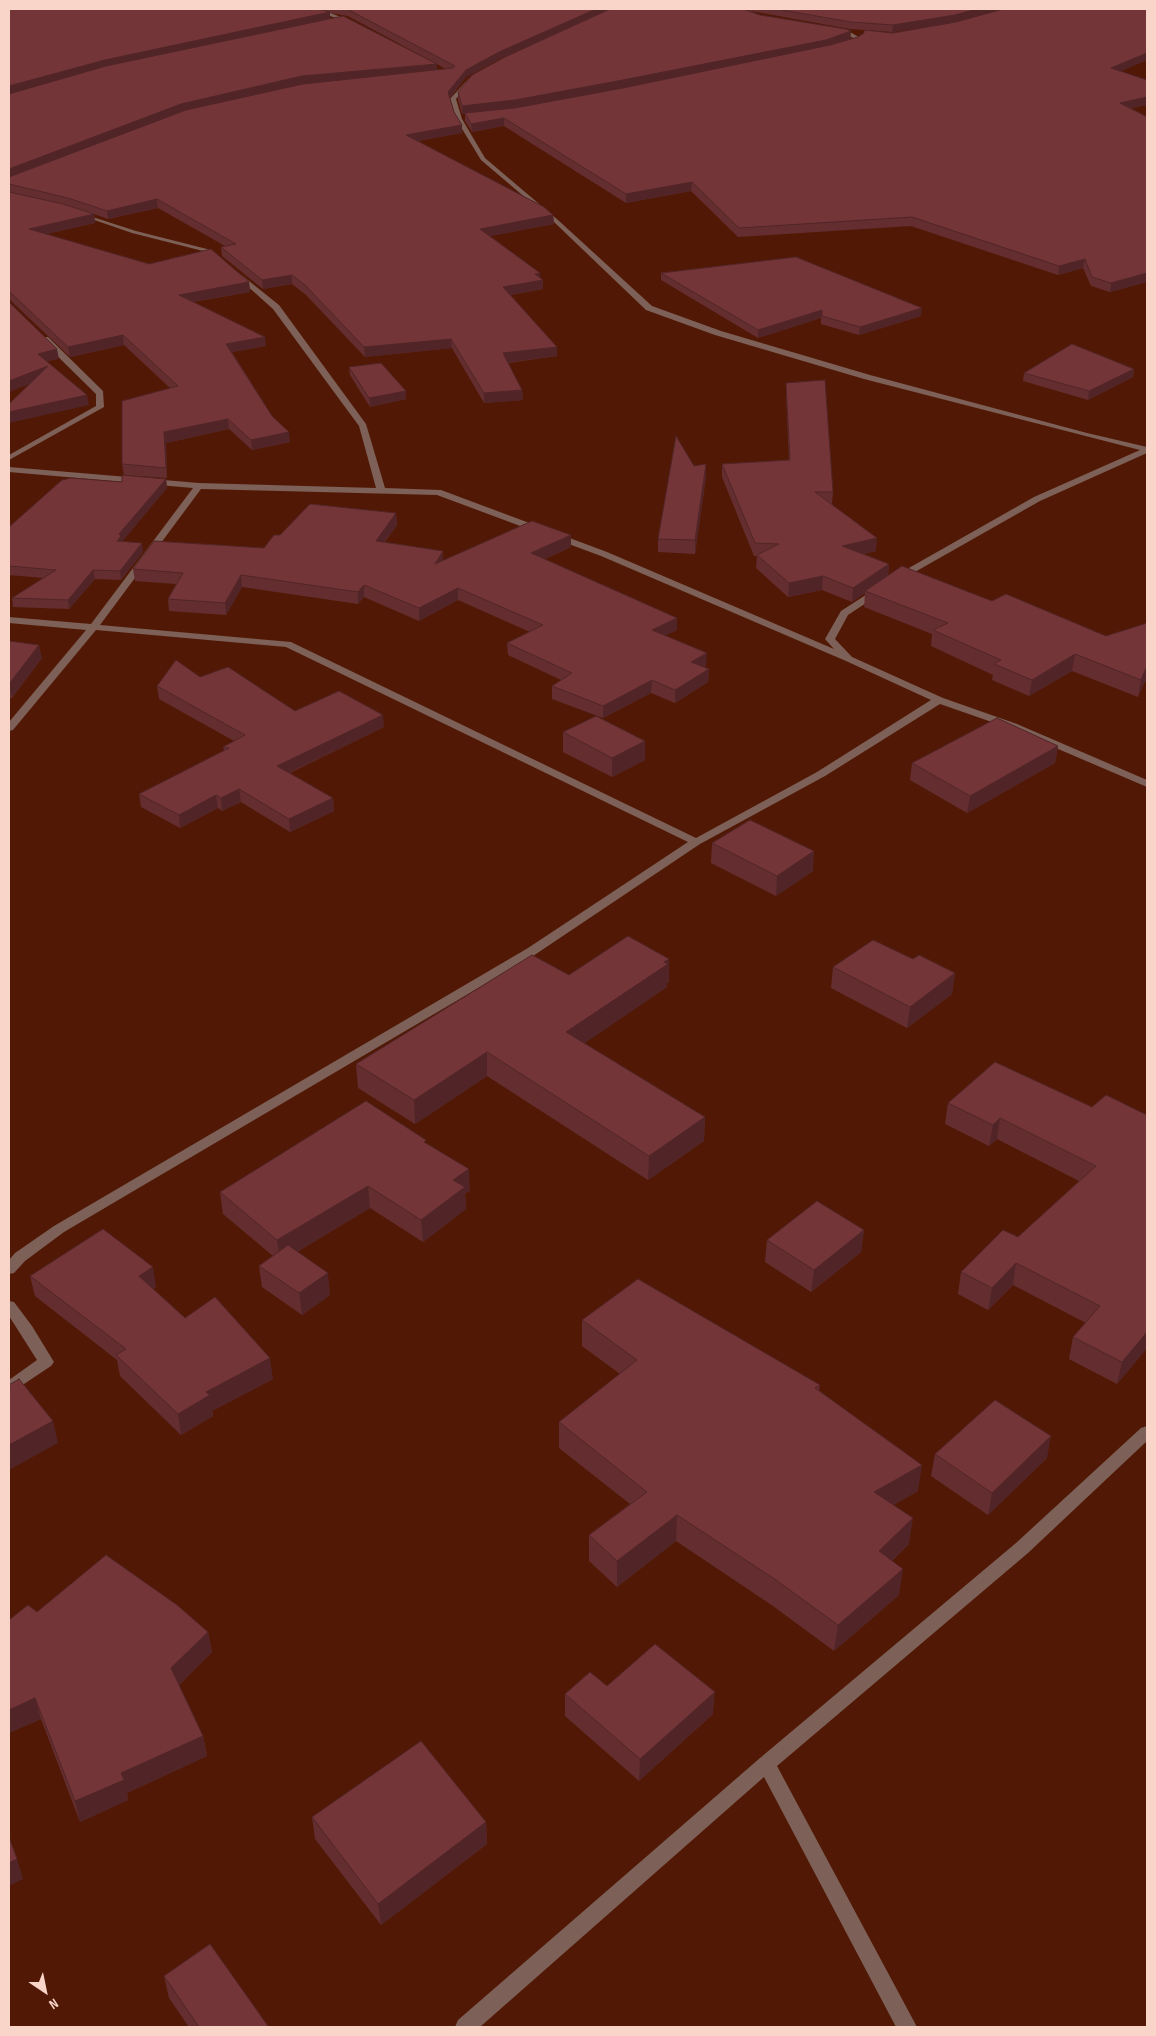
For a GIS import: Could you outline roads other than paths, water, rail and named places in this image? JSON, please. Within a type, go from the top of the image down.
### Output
[{"type":"street","points":[[303,9],[345,20],[361,27]]},
{"type":"street","points":[[326,23],[345,20]]},
{"type":"street","points":[[839,32],[863,33]]},
{"type":"street","points":[[837,47],[859,39],[848,33]]},
{"type":"street","points":[[477,76],[469,80],[453,99],[459,118],[484,159],[556,220],[649,308],[718,333],[867,377],[1086,436],[1147,450]]},
{"type":"street","points":[[460,77],[469,80]]},
{"type":"street","points":[[459,118],[467,117]]},
{"type":"street","points":[[67,209],[134,232],[209,251],[224,263]]},
{"type":"street","points":[[231,269],[276,307],[363,426],[381,490]]},
{"type":"street","points":[[9,458],[100,407],[100,393],[37,331]]},
{"type":"street","points":[[849,659],[830,639],[844,613],[902,575],[1037,499],[1147,450]]},
{"type":"street","points":[[9,469],[199,486],[438,492],[604,554],[849,659],[939,700],[1013,726],[1147,784]]},
{"type":"street","points":[[9,728],[92,629],[199,486]]},
{"type":"street","points":[[9,620],[92,629],[288,644],[696,842]]},
{"type":"street","points":[[9,1269],[20,1257],[59,1229],[532,950],[696,842],[821,774],[939,700]]},
{"type":"street","points":[[9,1306],[27,1330],[46,1362],[9,1388]]},
{"type":"street","points":[[465,2027],[766,1764],[1022,1548],[1147,1432]]},
{"type":"street","points":[[766,1764],[907,2027]]}]
